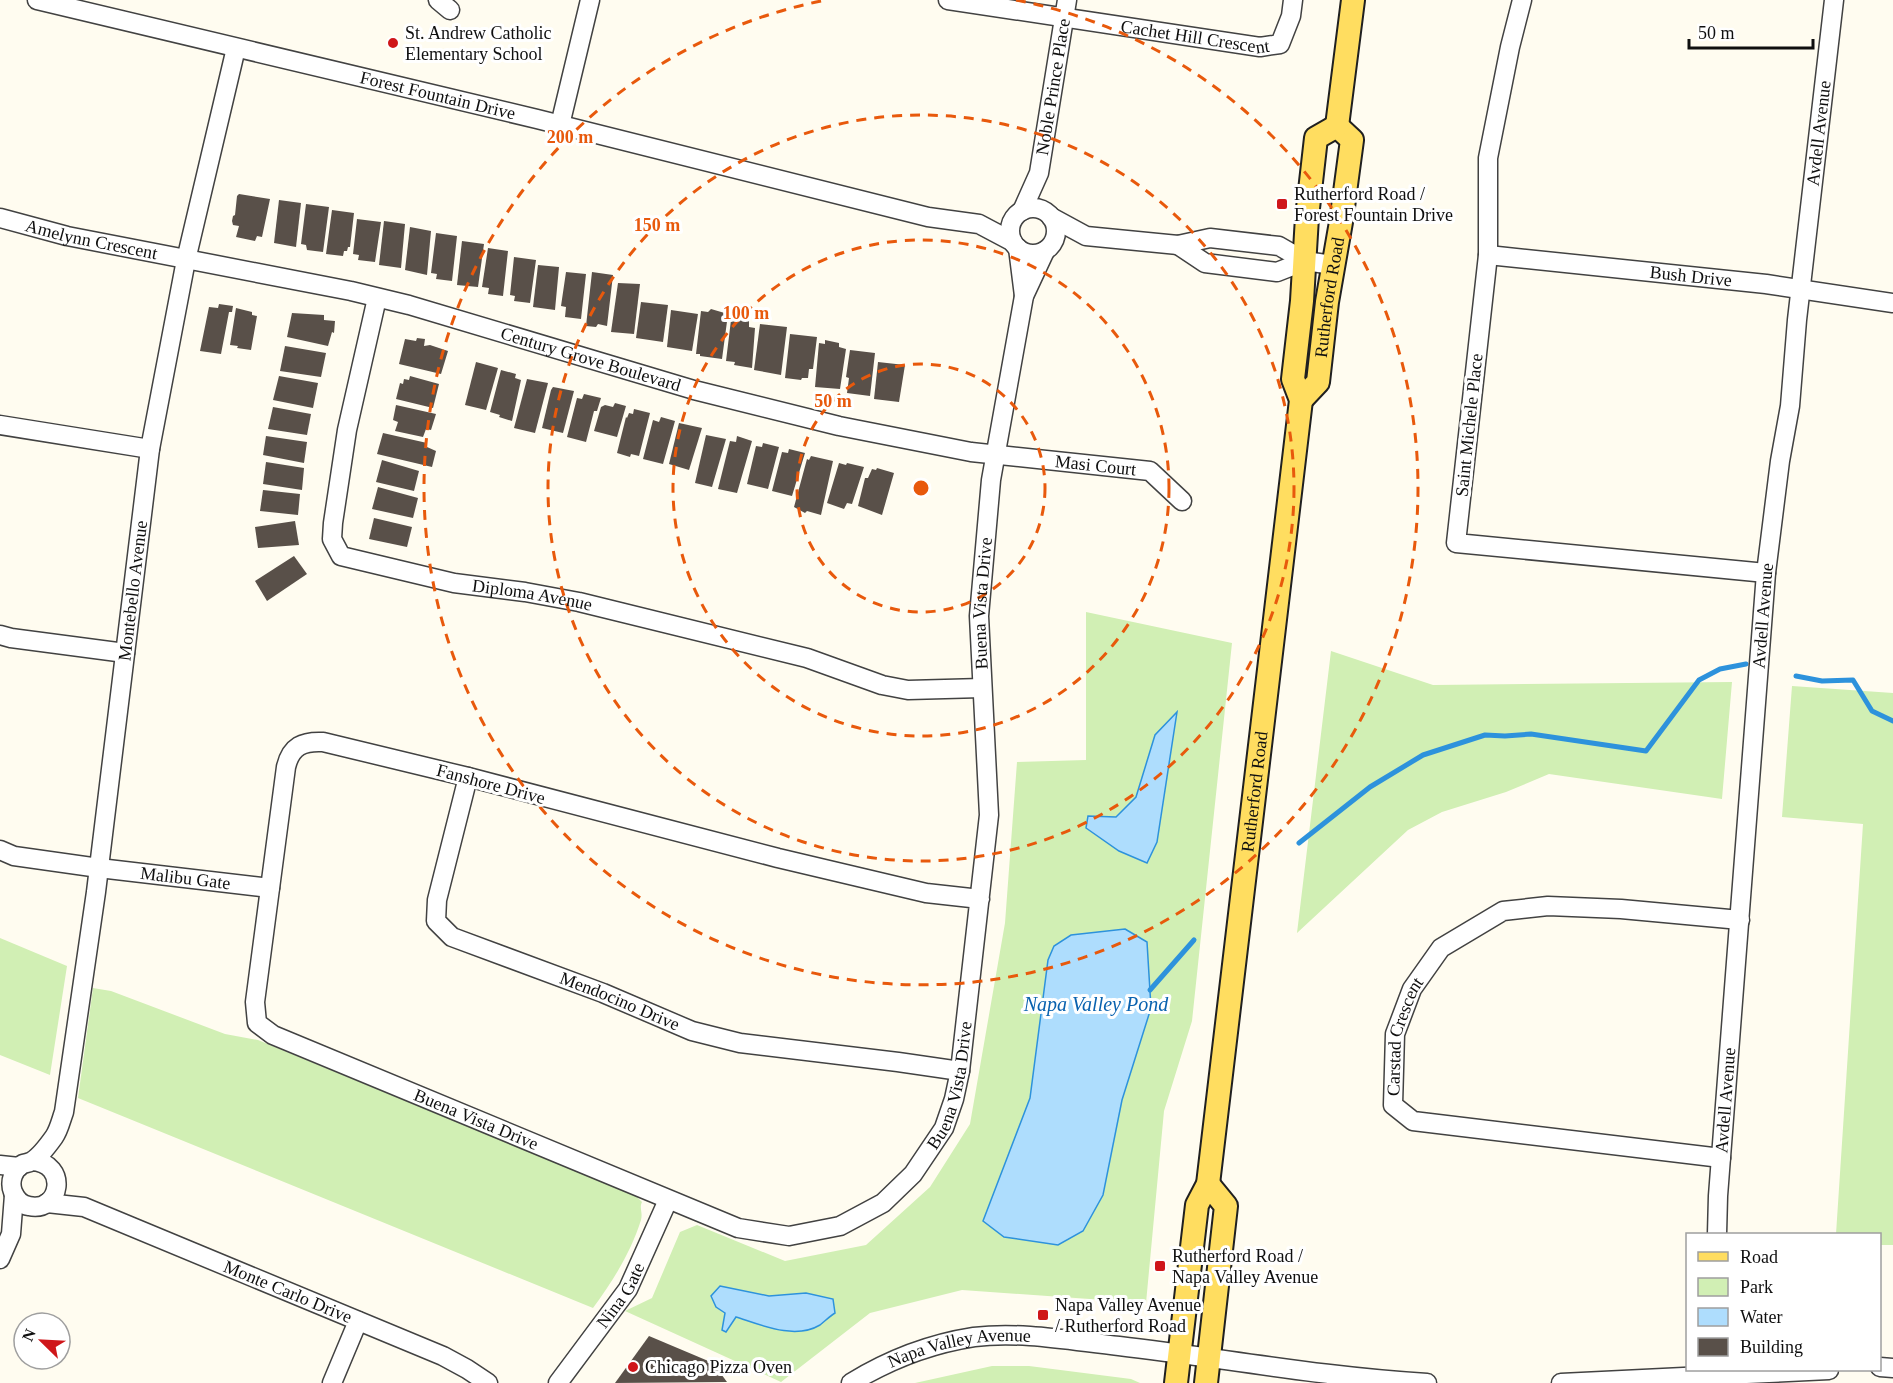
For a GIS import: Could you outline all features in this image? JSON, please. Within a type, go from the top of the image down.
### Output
[{"type":"main road","points":[[1337,126],[1353,0]]},
{"type":"main road","name":"Rutherford Road","points":[[1176,1383],[1197,1205],[1208,1184],[1301,400],[1293,379],[1316,138],[1337,126],[1352,140],[1327,302],[1318,382],[1301,400]]},
{"type":"main road","points":[[1206,1383],[1226,1206],[1208,1184]]},
{"type":"street","name":"Forest Fountain Drive","points":[[37,0],[560,125],[928,217],[979,224],[1015,245]]},
{"type":"street","points":[[560,125],[590,0]]},
{"type":"street","points":[[948,0],[1065,19]]},
{"type":"street","name":"Noble Prince Place","points":[[1020,212],[1039,173],[1067,0]]},
{"type":"street","name":"Cachet Hill Crescent","points":[[1065,19],[1260,47],[1280,44],[1291,16],[1293,0]]},
{"type":"street","name":"Saint Michele Place","points":[[1522,0],[1510,47],[1488,158],[1488,255],[1456,543],[1766,573]]},
{"type":"street","name":"Avdell Avenue","points":[[1717,1233],[1766,573],[1780,461],[1790,406],[1800,289],[1834,0]]},
{"type":"street","name":"Montebello Avenue","points":[[56,1178],[55,1137],[64,1112],[69,1086],[99,868],[150,449],[186,260],[236,48]]},
{"type":"street","name":"Noble Prince Place","points":[[1039,173],[1051,216]]},
{"type":"street","points":[[1086,236],[1032,254],[1015,245],[1011,228],[1014,218],[1020,212],[1038,208],[1086,236],[1178,245],[1210,238],[1279,246],[1305,261],[1333,266]]},
{"type":"street","name":"Forest Fountain Drive","points":[[979,224],[1020,212]]},
{"type":"street","points":[[1045,250],[1054,240],[1056,233],[1056,226],[1051,216]]},
{"type":"street","name":"Amelynn Crescent","points":[[0,218],[67,236],[186,260]]},
{"type":"street","name":"Buena Vista Drive","points":[[1015,245],[1024,296]]},
{"type":"street","points":[[1178,245],[1205,263],[1226,266],[1277,272],[1305,261]]},
{"type":"street","name":"Buena Vista Drive","points":[[273,1035],[738,1228],[789,1236],[840,1226],[884,1203],[913,1174],[944,1128],[960,1071],[989,815],[979,616],[992,480],[1024,296],[1045,250]]},
{"type":"street","name":"Bush Drive","points":[[1488,255],[1800,289],[1893,303]]},
{"type":"street","name":"Century Grove Boulevard","points":[[186,260],[351,291],[476,324],[705,392],[839,426],[996,455]]},
{"type":"street","name":"Diploma Avenue","points":[[377,298],[347,430],[334,512],[332,539],[341,556],[454,584],[525,592],[579,602],[807,658],[882,685],[908,690],[982,688]]},
{"type":"street","points":[[0,425],[150,449]]},
{"type":"street","name":"Masi Court","points":[[996,455],[1150,471],[1182,501]]},
{"type":"street","points":[[0,635],[125,653]]},
{"type":"street","name":"Fanshore Drive","points":[[273,1035],[257,1023],[255,1002],[288,757],[295,749],[308,741],[323,742],[468,777],[778,858],[915,891],[980,899]]},
{"type":"street","name":"Mendocino Drive","points":[[468,777],[437,900],[436,921],[452,937],[593,989],[692,1031],[740,1043],[960,1071]]},
{"type":"street","name":"Malibu Gate","points":[[0,850],[14,856],[99,868],[270,888]]},
{"type":"street","name":"Carstad Crescent","points":[[1721,1158],[1413,1121],[1393,1105],[1395,1034],[1412,988],[1441,948],[1503,911],[1548,906],[1621,909],[1740,920]]},
{"type":"street","name":"Montebello Avenue","points":[[26,1164],[55,1137]]},
{"type":"street","points":[[11,1234],[8,1186],[12,1176],[26,1164]]},
{"type":"street","points":[[0,1165],[45,1164],[56,1178],[55,1193],[11,1234],[0,1259]]},
{"type":"street","name":"Monte Carlo Drive","points":[[56,1178],[84,1207]]},
{"type":"street","points":[[8,1186],[25,1205],[43,1205]]},
{"type":"street","name":"Nina Gate","points":[[558,1383],[628,1289],[668,1200]]},
{"type":"street","name":"Monte Carlo Drive","points":[[43,1205],[84,1207],[443,1356],[488,1383]]},
{"type":"street","points":[[332,1383],[358,1321]]},
{"type":"street","name":"Napa Valley Avenue","points":[[851,1383],[878,1366],[906,1354],[954,1341],[991,1336],[1036,1337],[1427,1383]]},
{"type":"street","points":[[1561,1383],[1812,1371]]},
{"type":"green space","points":[[1086,612],[1232,643],[1192,1021],[1164,1111],[1146,1303],[962,1290],[870,1313],[781,1382],[625,1311],[652,1298],[680,1232],[697,1225],[785,1261],[866,1245],[930,1187],[970,1124],[1005,923],[1017,762],[1086,760]]},
{"type":"green space","points":[[1331,651],[1433,685],[1732,682],[1722,799],[1549,774],[1506,792],[1442,812],[1408,830],[1297,933]]},
{"type":"green space","points":[[1792,686],[1893,693],[1893,1245],[1881,1245],[1881,1233],[1836,1233],[1863,824],[1782,817]]},
{"type":"green space","points":[[0,938],[67,966],[50,1075],[0,1055]]},
{"type":"green space","points":[[93,988],[111,991],[225,1034],[258,1040],[636,1196],[642,1202],[641,1217],[627,1255],[593,1308],[78,1098]]},
{"type":"green space","points":[[992,1366],[1029,1366],[1131,1379],[1140,1383],[915,1383]]},
{"type":"water","points":[[1177,712],[1157,842],[1147,863],[1119,851],[1086,828],[1088,816],[1116,817],[1136,797],[1155,735]]},
{"type":"water","name":"Napa Valley Pond","points":[[1125,929],[1147,942],[1151,1008],[1122,1100],[1103,1195],[1083,1231],[1058,1245],[1004,1237],[983,1221],[1030,1098],[1048,960],[1054,946],[1071,935]]},
{"type":"water","points":[[720,1286],[769,1296],[806,1293],[833,1299],[835,1313],[820,1325],[800,1331],[778,1330],[736,1317],[726,1332],[722,1330],[725,1313],[716,1307],[711,1296]]},
{"type":"building","points":[[239,194],[270,199],[262,237],[257,236],[255,241],[236,237],[239,226],[233,225],[232,221]]},
{"type":"building","points":[[279,200],[301,203],[296,247],[274,243]]},
{"type":"building","points":[[306,204],[329,207],[323,252],[307,250],[306,245],[301,244]]},
{"type":"building","points":[[332,210],[354,213],[350,247],[344,251],[343,256],[326,254]]},
{"type":"building","points":[[357,219],[381,222],[375,262],[358,260],[359,255],[353,254]]},
{"type":"building","points":[[384,221],[405,224],[401,268],[379,265]]},
{"type":"building","points":[[410,227],[431,231],[427,275],[405,270]]},
{"type":"building","points":[[436,233],[457,236],[452,281],[436,279],[437,274],[431,273]]},
{"type":"building","points":[[462,241],[484,244],[478,287],[457,285]]},
{"type":"building","points":[[488,248],[508,251],[503,296],[488,294],[489,288],[482,287]]},
{"type":"building","points":[[514,257],[536,260],[530,303],[514,301],[515,296],[510,295]]},
{"type":"building","points":[[538,265],[559,267],[555,310],[533,307]]},
{"type":"building","points":[[566,272],[586,274],[581,319],[565,317],[566,307],[561,306]]},
{"type":"building","points":[[592,272],[613,275],[607,326],[598,324],[596,327],[586,326]]},
{"type":"building","points":[[618,283],[640,284],[634,334],[611,332]]},
{"type":"building","points":[[641,302],[668,305],[663,342],[636,338]]},
{"type":"building","points":[[219,304],[233,306],[232,312],[229,312],[221,354],[200,351],[209,307],[218,308]]},
{"type":"building","points":[[236,308],[252,312],[252,315],[257,316],[251,350],[230,345]]},
{"type":"building","points":[[711,309],[728,314],[722,359],[696,354],[701,311],[708,312]]},
{"type":"building","points":[[671,310],[698,314],[692,351],[667,347]]},
{"type":"building","points":[[292,313],[324,315],[324,320],[335,321],[334,333],[332,332],[328,346],[287,337]]},
{"type":"building","points":[[738,319],[749,321],[749,327],[755,328],[752,368],[726,361],[731,320],[738,321]]},
{"type":"building","points":[[760,324],[787,327],[781,375],[754,370]]},
{"type":"building","points":[[790,334],[817,337],[813,369],[809,369],[808,378],[801,380],[785,378]]},
{"type":"building","points":[[417,338],[425,339],[424,346],[430,345],[448,351],[441,374],[399,364],[405,339],[416,341]]},
{"type":"building","points":[[825,340],[839,343],[839,347],[846,349],[840,389],[815,387],[819,343],[825,344]]},
{"type":"building","points":[[285,346],[326,353],[321,377],[280,371]]},
{"type":"building","points":[[850,350],[875,353],[870,396],[847,393],[849,378],[846,377]]},
{"type":"building","points":[[476,362],[498,368],[486,410],[465,405]]},
{"type":"building","points":[[878,362],[905,365],[899,402],[874,399]]},
{"type":"building","points":[[501,370],[516,374],[515,378],[521,380],[512,421],[490,412]]},
{"type":"building","points":[[279,376],[318,383],[313,408],[273,400]]},
{"type":"building","points":[[410,376],[439,384],[433,408],[396,399],[400,383],[403,384],[404,379],[409,380]]},
{"type":"building","points":[[527,379],[548,383],[535,433],[514,428]]},
{"type":"building","points":[[553,387],[574,391],[563,433],[542,428]]},
{"type":"building","points":[[584,394],[601,398],[597,411],[594,411],[586,442],[567,437],[577,398],[582,399]]},
{"type":"building","points":[[615,403],[626,406],[617,437],[594,431],[601,407],[605,405],[613,407]]},
{"type":"building","points":[[396,405],[436,414],[431,430],[426,429],[423,437],[395,431],[398,422],[393,420]]},
{"type":"building","points":[[273,407],[311,414],[307,435],[268,429]]},
{"type":"building","points":[[634,409],[650,413],[639,456],[631,454],[630,457],[617,453],[626,417],[629,413],[633,414]]},
{"type":"building","points":[[661,417],[675,421],[663,464],[643,459],[653,420],[659,422]]},
{"type":"building","points":[[679,423],[702,428],[689,470],[669,464]]},
{"type":"building","points":[[383,433],[427,443],[427,447],[436,451],[432,467],[377,454]]},
{"type":"building","points":[[706,435],[726,439],[712,487],[695,483]]},
{"type":"building","points":[[266,436],[307,442],[304,463],[263,455]]},
{"type":"building","points":[[737,436],[752,441],[737,493],[718,489],[730,441],[736,442]]},
{"type":"building","points":[[763,443],[779,447],[768,489],[747,484],[756,446],[762,447]]},
{"type":"building","points":[[789,449],[805,453],[792,496],[772,491],[782,452],[788,453]]},
{"type":"building","points":[[811,456],[833,461],[821,515],[807,511],[805,513],[794,507],[807,459],[809,460]]},
{"type":"building","points":[[382,460],[419,471],[414,491],[376,482]]},
{"type":"building","points":[[266,462],[304,468],[302,490],[263,484]]},
{"type":"building","points":[[839,463],[864,467],[852,504],[847,503],[844,509],[827,503]]},
{"type":"building","points":[[877,468],[894,473],[882,515],[858,506],[865,478],[868,478],[872,469]]},
{"type":"building","points":[[378,487],[418,498],[413,518],[372,509]]},
{"type":"building","points":[[263,490],[300,494],[298,515],[260,511]]},
{"type":"building","points":[[374,518],[412,527],[407,547],[369,539]]},
{"type":"building","points":[[295,521],[299,545],[258,548],[255,527]]},
{"type":"building","points":[[294,556],[307,574],[267,601],[255,581]]},
{"type":"building","points":[[649,1336],[713,1363],[727,1382],[615,1383]]},
{"type":"waterway","points":[[1299,843],[1370,787],[1423,755],[1485,735],[1531,734],[1646,751],[1699,680],[1720,669],[1746,664]]},
{"type":"waterway","points":[[1796,676],[1822,681],[1853,680],[1872,711],[1893,721]]},
{"type":"waterway","points":[[1150,990],[1194,940]]},
{"type":"place","name":"St. Andrew Catholic Elementary School","points":[[393,43]]},
{"type":"place","name":"Rutherford Road / Forest Fountain Drive","points":[[1282,204]]},
{"type":"place","name":"Rutherford Road / Napa Valley Avenue","points":[[1160,1266]]},
{"type":"place","name":"Napa Valley Avenue / Rutherford Road","points":[[1043,1315]]},
{"type":"place","name":"Chicago Pizza Oven","points":[[633,1367]]}]
